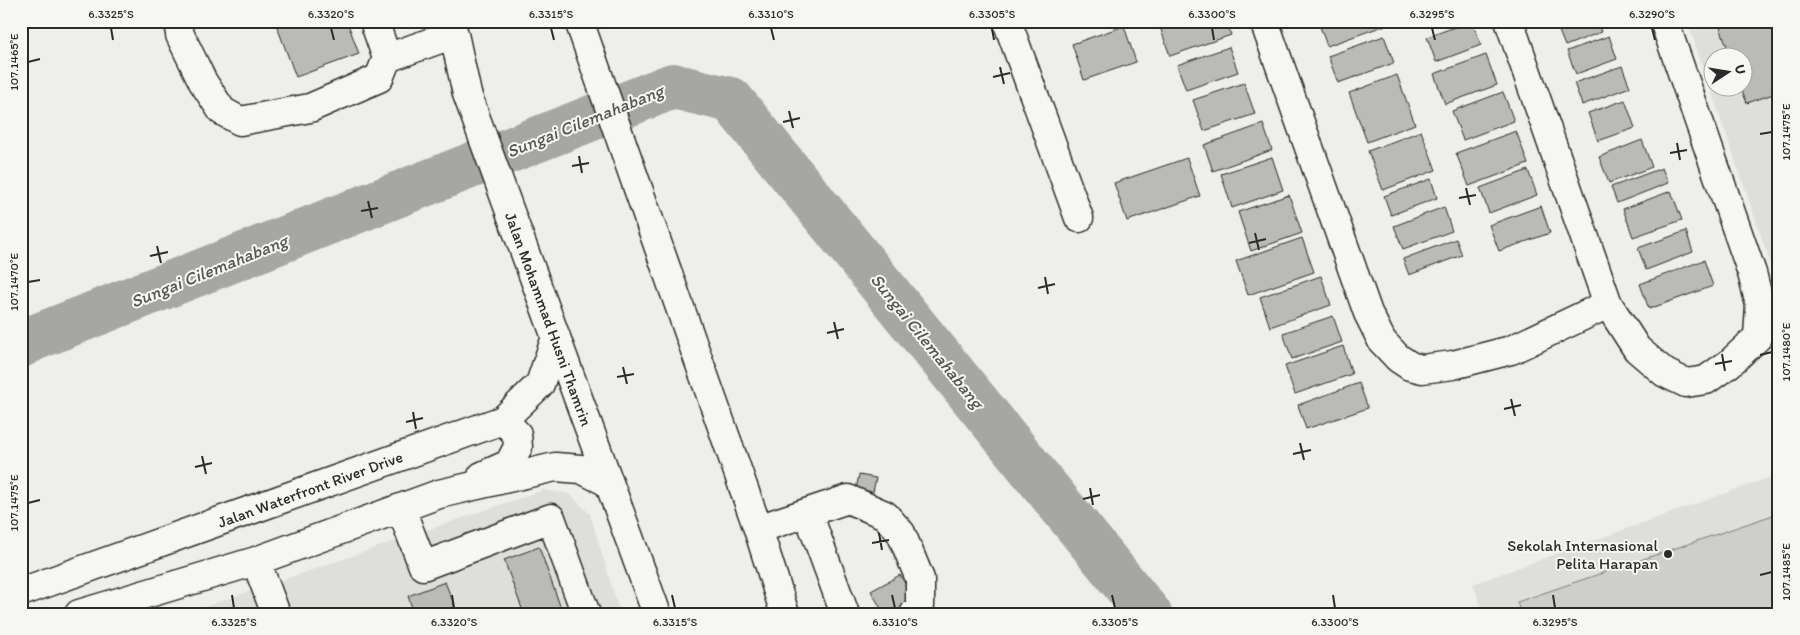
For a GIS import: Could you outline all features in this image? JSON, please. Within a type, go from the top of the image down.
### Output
[{"type":"street","points":[[180,35],[203,82],[222,111],[240,121],[310,108],[379,78],[387,58],[374,21]]},
{"type":"street","points":[[579,21],[758,529],[784,614]]},
{"type":"street","points":[[1007,21],[1079,218]]},
{"type":"street","points":[[1264,21],[1368,313],[1382,341],[1398,358],[1410,366],[1422,369],[1453,365],[1511,350],[1608,304]]},
{"type":"street","points":[[1509,21],[1608,304],[1637,349],[1665,372],[1686,383],[1706,380],[1730,363],[1758,337],[1760,305],[1752,273],[1664,21]]},
{"type":"street","points":[[387,58],[452,28]]},
{"type":"street","name":"Jalan Mohammad Husni Thamrin","points":[[452,28],[467,94],[656,613]]},
{"type":"street","name":"Jalan Waterfront River Drive","points":[[21,592],[503,420],[540,384],[556,337]]},
{"type":"street","points":[[79,614],[256,561],[401,509],[509,464],[518,447],[517,434],[503,420]]},
{"type":"street","points":[[440,494],[555,467],[581,470],[609,483]]},
{"type":"street","points":[[758,529],[848,499],[885,515],[901,533],[920,579],[920,606],[914,614]]},
{"type":"street","points":[[401,509],[422,566],[551,518],[586,614]]},
{"type":"street","points":[[808,512],[846,614]]},
{"type":"street","points":[[256,561],[276,614]]},
{"type":"shaded area","points":[[1687,21],[1779,21],[1779,288],[1714,98],[1752,98],[1752,48],[1702,48],[1702,65]]},
{"type":"shaded area","name":"Sekolah Internasional Pelita Harapan","points":[[1779,474],[1779,614],[1484,614],[1473,584]]},
{"type":"shaded area","points":[[543,490],[570,494],[590,514],[620,614],[184,614]]},
{"type":"shaded area","points":[[1779,513],[1779,614],[1521,614],[1517,602]]},
{"type":"building","points":[[282,21],[347,21],[359,54],[296,77],[276,24]]},
{"type":"building","points":[[1158,21],[1227,21],[1231,35],[1170,56]]},
{"type":"building","points":[[1318,21],[1384,21],[1386,25],[1327,46]]},
{"type":"building","points":[[1472,21],[1481,45],[1436,62],[1427,37]]},
{"type":"building","points":[[1555,21],[1597,21],[1601,32],[1565,46]]},
{"type":"building","points":[[1718,21],[1779,21],[1779,92],[1747,103],[1745,98],[1752,98],[1752,48],[1727,48]]},
{"type":"building","points":[[1124,26],[1136,62],[1084,80],[1072,44]]},
{"type":"building","points":[[1384,36],[1394,63],[1338,83],[1328,56]]},
{"type":"building","points":[[1609,36],[1617,59],[1576,74],[1567,51]]},
{"type":"building","points":[[1229,47],[1238,72],[1186,90],[1177,65]]},
{"type":"building","points":[[1486,55],[1497,85],[1445,104],[1434,74]]},
{"type":"building","points":[[1622,66],[1630,87],[1582,105],[1574,83]]},
{"type":"building","points":[[1397,75],[1415,124],[1367,142],[1349,93]]},
{"type":"building","points":[[1244,83],[1255,114],[1204,131],[1193,100]]},
{"type":"building","points":[[1503,92],[1514,121],[1463,140],[1452,111]]},
{"type":"building","points":[[1625,100],[1635,128],[1598,141],[1588,113]]},
{"type":"building","points":[[1263,124],[1272,150],[1213,171],[1204,145]]},
{"type":"building","points":[[1421,131],[1436,170],[1383,190],[1368,151]]},
{"type":"building","points":[[1516,131],[1528,164],[1469,186],[1456,153]]},
{"type":"building","points":[[1642,140],[1652,167],[1609,183],[1599,157]]},
{"type":"building","points":[[1272,157],[1283,190],[1232,208],[1221,174]]},
{"type":"building","points":[[1187,158],[1200,196],[1127,221],[1114,183]]},
{"type":"building","points":[[1662,168],[1668,183],[1617,203],[1611,187]]},
{"type":"building","points":[[1528,170],[1537,195],[1489,213],[1480,188]]},
{"type":"building","points":[[1431,179],[1437,198],[1391,215],[1384,196]]},
{"type":"building","points":[[1671,191],[1682,220],[1633,237],[1623,209]]},
{"type":"building","points":[[1289,195],[1302,233],[1251,251],[1238,212]]},
{"type":"building","points":[[1541,206],[1550,233],[1499,251],[1489,225]]},
{"type":"building","points":[[1444,207],[1452,231],[1403,249],[1394,226]]},
{"type":"building","points":[[1686,231],[1693,252],[1646,270],[1638,248]]},
{"type":"building","points":[[1302,238],[1314,272],[1248,295],[1236,261]]},
{"type":"building","points":[[1456,239],[1462,255],[1409,275],[1403,259]]},
{"type":"building","points":[[1704,260],[1713,286],[1649,309],[1640,284]]},
{"type":"building","points":[[1321,276],[1331,305],[1270,327],[1260,297]]},
{"type":"building","points":[[1333,316],[1342,342],[1292,359],[1283,333]]},
{"type":"building","points":[[1343,346],[1352,374],[1295,394],[1285,366]]},
{"type":"building","points":[[1359,383],[1368,408],[1306,429],[1298,405]]},
{"type":"building","points":[[859,475],[876,478],[873,492],[856,489]]},
{"type":"building","points":[[539,547],[563,614],[524,614],[504,560]]},
{"type":"building","points":[[900,575],[916,602],[911,614],[884,614],[871,591]]},
{"type":"building","points":[[445,582],[455,607],[437,614],[414,614],[408,596]]},
{"type":"waterway","name":"Sungai Cilemahabang","points":[[21,345],[36,337],[673,86],[731,100],[1149,614]]},
{"type":"place","name":"Sekolah Internasional Pelita Harapan","points":[[1668,554]]}]
